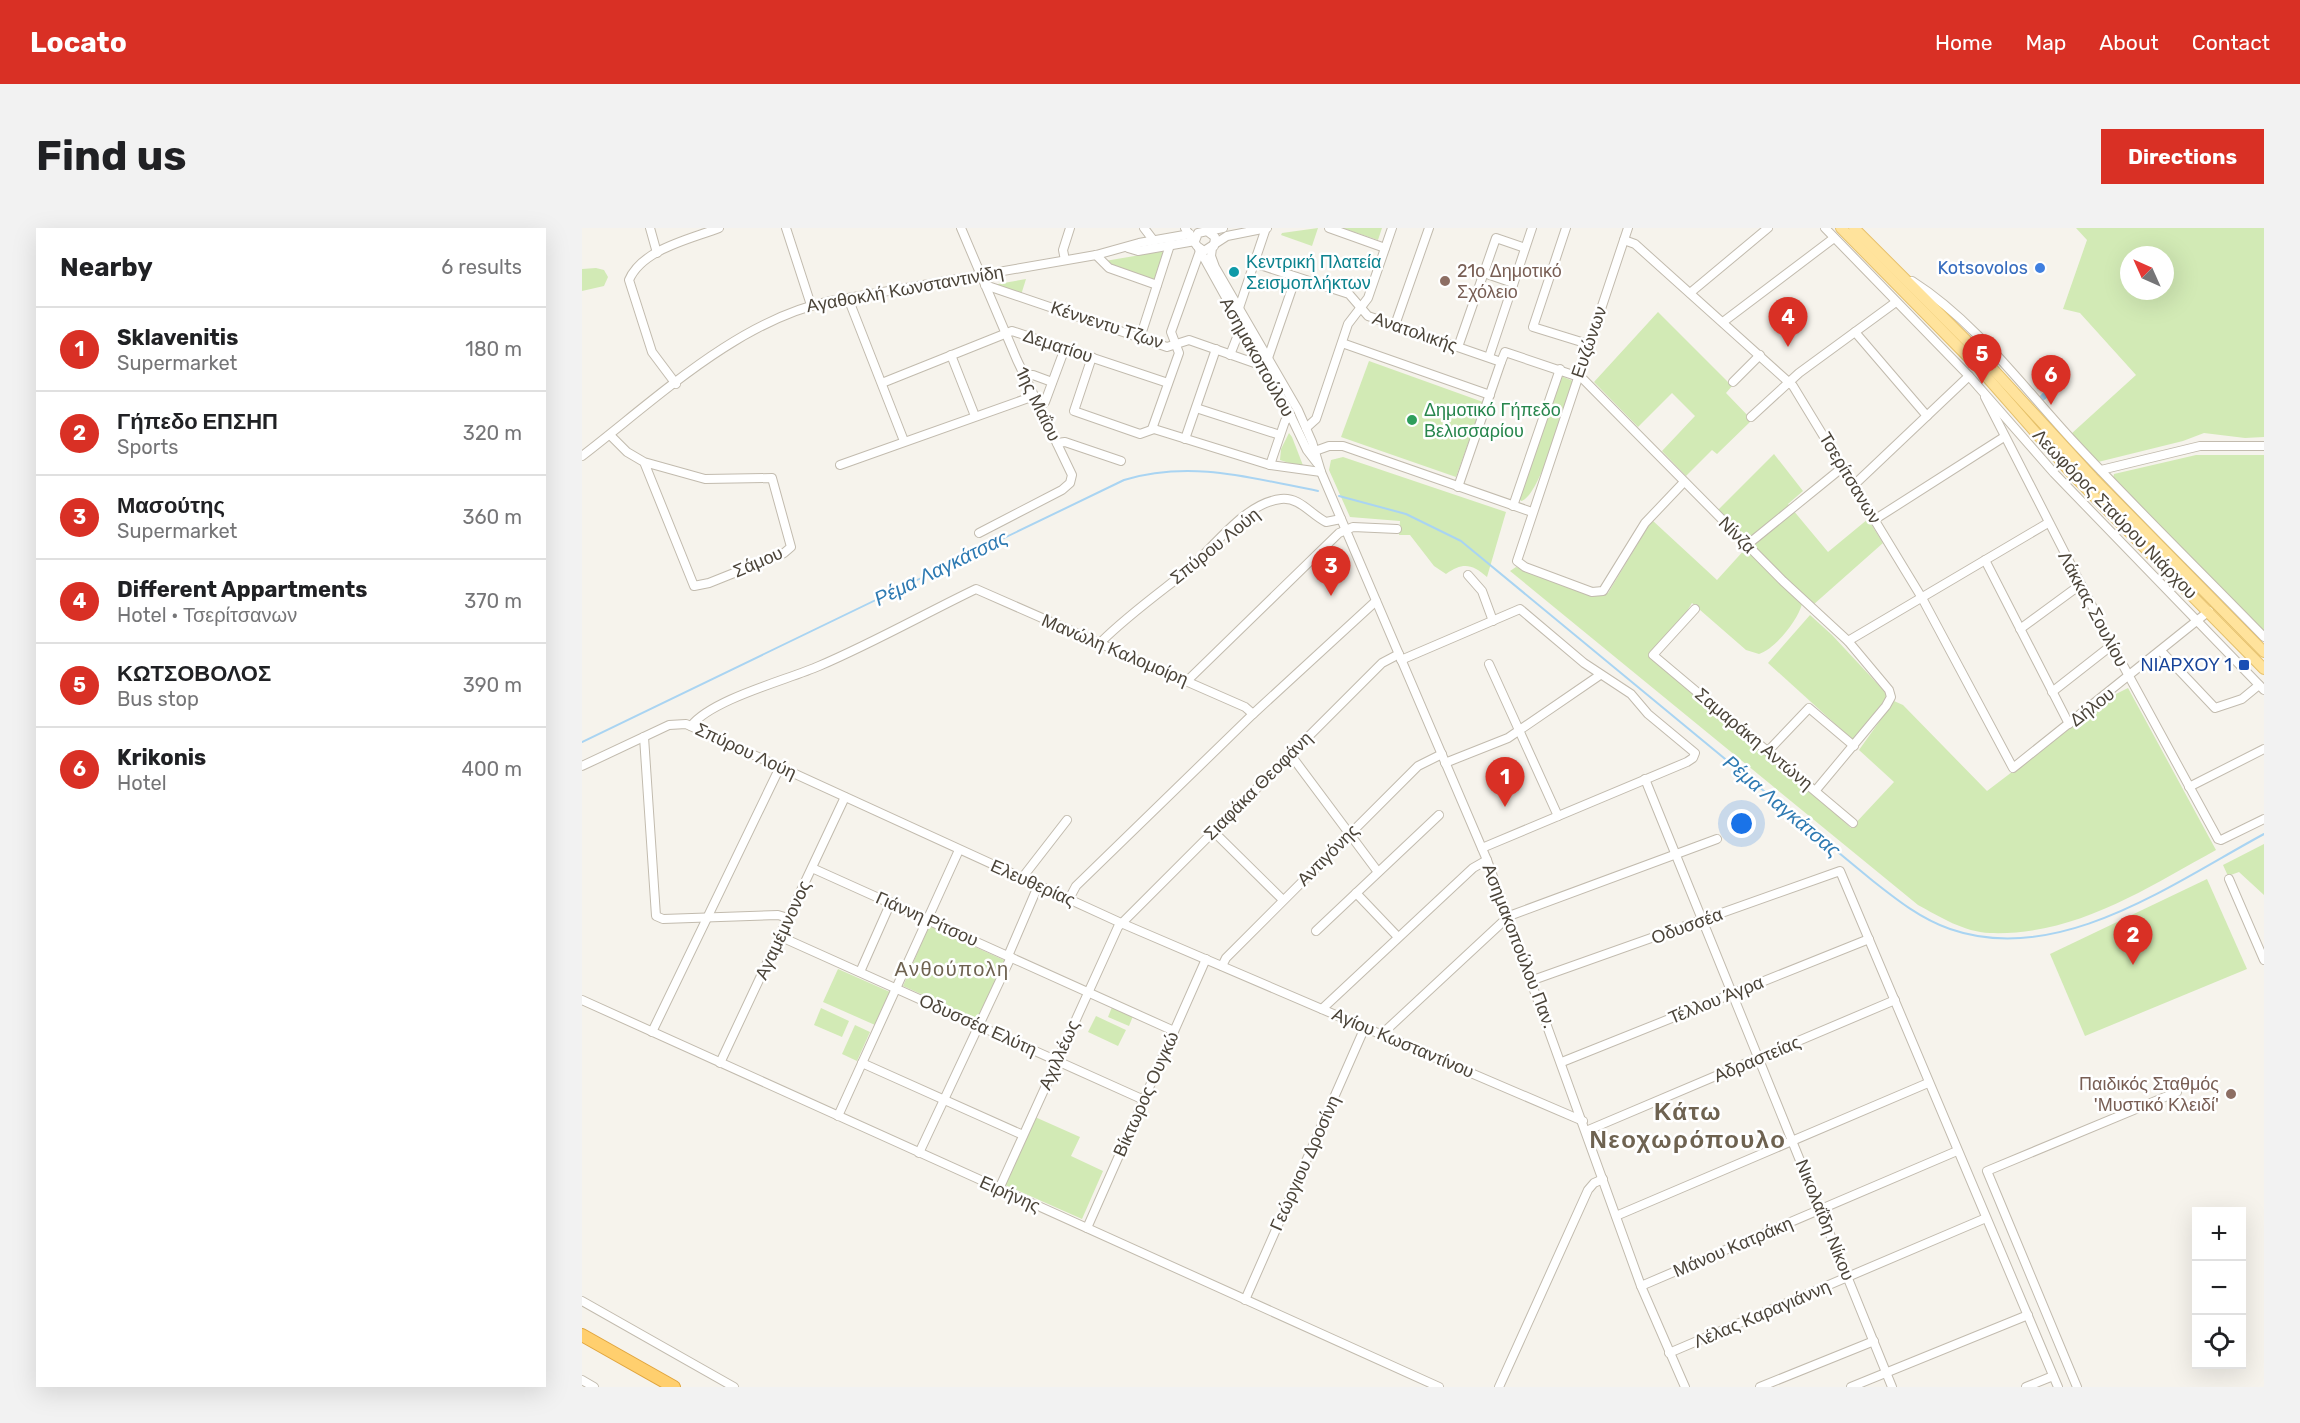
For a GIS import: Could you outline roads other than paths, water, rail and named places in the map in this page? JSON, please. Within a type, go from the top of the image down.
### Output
[{"type":"highway","points":[[582,1335],[674,1387]]},
{"type":"main road","name":"Λεωφόρος Σταύρου Νιάρχου","points":[[1841,228],[1978,367],[2072,474],[2264,669]]},
{"type":"main road","name":"Λεωφόρος Σταύρου Νιάρχου","points":[[1854,228],[2003,378],[2093,478],[2264,652]]},
{"type":"street","points":[[650,228],[657,253]]},
{"type":"street","points":[[676,384],[652,352],[629,283],[632,273],[657,253],[718,228]]},
{"type":"street","points":[[786,228],[811,305]]},
{"type":"street","name":"1ης Μαΐου","points":[[961,228],[1024,375],[1072,475],[1067,487],[979,533]]},
{"type":"street","points":[[1065,260],[1063,250],[1070,228]]},
{"type":"street","points":[[1144,228],[1154,241]]},
{"type":"street","points":[[1152,429],[1179,353],[1171,332],[1202,237],[1223,228]]},
{"type":"street","points":[[1202,237],[1227,236],[1266,228]]},
{"type":"street","points":[[1239,308],[1266,228]]},
{"type":"street","points":[[1329,228],[1385,248]]},
{"type":"street","points":[[1306,428],[1316,419],[1350,321],[1370,294],[1392,228]]},
{"type":"street","points":[[1395,325],[1429,228]]},
{"type":"street","points":[[1488,357],[1532,228]]},
{"type":"street","points":[[1566,228],[1533,327],[1588,345]]},
{"type":"street","name":"Ευζώνων","points":[[1628,228],[1517,559],[1525,567],[1592,592],[1603,591],[1644,522],[1684,482]]},
{"type":"street","points":[[1690,293],[1768,228]]},
{"type":"street","points":[[1825,228],[1969,376],[2054,473],[2262,687],[2242,699],[2215,708],[2161,651]]},
{"type":"street","name":"Αγαθοκλή Κωνσταντινίδη","points":[[582,456],[746,333],[782,314],[811,305],[1096,255],[1154,241],[1202,237]]},
{"type":"street","name":"Αγαθοκλή Κωνσταντινίδη","points":[[1128,248],[1137,250],[1202,237]]},
{"type":"street","name":"Ασημακοπούλου","points":[[1202,237],[1214,264],[1306,428],[1315,450],[1317,463]]},
{"type":"street","name":"Ασημακοπούλου","points":[[1202,237],[1241,327],[1291,416],[1307,450],[1317,463],[1340,514]]},
{"type":"street","points":[[1458,347],[1496,238],[1525,248]]},
{"type":"street","points":[[1723,322],[1834,238]]},
{"type":"street","name":"Τσερίτσανων","points":[[1624,240],[1635,244],[1789,381],[1922,598],[2013,768]]},
{"type":"street","points":[[1140,338],[1170,245]]},
{"type":"street","points":[[1096,255],[1109,268],[1157,285]]},
{"type":"street","name":"Ανατολικής","points":[[1254,263],[1348,294],[1368,316],[1501,362]]},
{"type":"street","points":[[1484,273],[1514,283]]},
{"type":"street","points":[[1901,275],[1934,296],[1975,335],[2101,470],[2264,637]]},
{"type":"street","points":[[1268,358],[1296,277]]},
{"type":"street","name":"Κέννεντυ Τζων","points":[[985,285],[1167,347],[1189,340],[1263,366]]},
{"type":"street","points":[[848,298],[904,441]]},
{"type":"street","points":[[1751,417],[1789,381],[1896,302]]},
{"type":"street","points":[[1230,354],[1241,327]]},
{"type":"street","name":"Δεματίου","points":[[882,383],[1005,332],[1021,333],[1168,383]]},
{"type":"street","points":[[1855,332],[1927,416]]},
{"type":"street","points":[[1341,343],[1490,395]]},
{"type":"street","points":[[1040,407],[1044,404],[1065,348]]},
{"type":"street","points":[[1185,439],[1216,349]]},
{"type":"street","points":[[1458,487],[1505,352],[1578,375]]},
{"type":"street","points":[[951,355],[975,416]]},
{"type":"street","points":[[1732,382],[1760,355]]},
{"type":"street","points":[[1092,357],[1074,411],[1138,433],[1152,429],[1270,465],[1321,472]]},
{"type":"street","points":[[1513,506],[1560,369]]},
{"type":"street","points":[[1024,375],[1033,375],[1052,382]]},
{"type":"street","name":"Νίνζα","points":[[1578,375],[1747,545],[1848,641],[1885,684],[1891,697],[1854,747]]},
{"type":"street","points":[[1854,485],[1969,376]]},
{"type":"street","name":"Λάκκας Σουλίου","points":[[1984,394],[2080,585],[2218,840],[2264,819]]},
{"type":"street","points":[[840,465],[1034,396]]},
{"type":"street","points":[[1196,408],[1280,435]]},
{"type":"street","points":[[1270,465],[1285,421],[1291,416]]},
{"type":"street","name":"Σάμου","points":[[610,435],[627,452],[644,462],[705,479],[772,478],[791,547],[784,553],[709,583],[694,586],[644,462]]},
{"type":"street","points":[[1874,520],[2004,437]]},
{"type":"street","points":[[1057,443],[1065,442],[1121,461]]},
{"type":"street","points":[[1315,450],[1329,446],[1343,446],[1532,512]]},
{"type":"street","points":[[2101,470],[2200,446],[2264,446]]},
{"type":"street","points":[[1747,545],[1843,467]]},
{"type":"street","name":"Σπύρου Λούη","points":[[1101,642],[1185,572],[1238,522],[1264,505],[1288,500],[1300,503],[1326,522],[1340,514]]},
{"type":"street","name":"Ασημακοπούλου Παν.","points":[[1340,514],[1487,860],[1533,981],[1641,1286],[1685,1387]]},
{"type":"street","points":[[1848,641],[2048,523]]},
{"type":"street","points":[[1188,680],[1334,537],[1346,529],[1397,529]]},
{"type":"street","points":[[1985,561],[2069,724]]},
{"type":"street","points":[[1467,575],[1482,591],[1492,621]]},
{"type":"street","points":[[2020,629],[2080,585]]},
{"type":"street","name":"Μανώλη Καλομοίρη","points":[[691,726],[703,714],[772,682],[818,667],[976,589],[1188,680],[1245,707],[1252,714]]},
{"type":"street","points":[[1069,899],[1076,886],[1252,714],[1376,601]]},
{"type":"street","name":"Σιαφάκα Θεοφάνη","points":[[1121,923],[1382,663],[1520,609],[1600,675]]},
{"type":"street","name":"Σαμαράκη Αντώνη","points":[[1695,609],[1653,656],[1769,750],[1853,823]]},
{"type":"street","name":"Δήλου","points":[[2013,768],[2209,611]]},
{"type":"street","points":[[2052,692],[2112,645]]},
{"type":"street","points":[[1489,664],[1558,816]]},
{"type":"street","points":[[1446,763],[1520,731],[1600,675],[1631,694],[1648,714],[1695,753],[1691,760],[1482,848]]},
{"type":"street","points":[[1769,750],[1809,708],[1854,747],[1816,790]]},
{"type":"street","name":"Σπύρου Λούη","points":[[582,766],[673,724],[691,726],[845,797]]},
{"type":"street","points":[[644,736],[654,912],[663,919],[778,915],[788,918]]},
{"type":"street","points":[[2189,787],[2264,749]]},
{"type":"street","points":[[1290,754],[1378,872]]},
{"type":"street","name":"Αντιγόνης","points":[[1222,966],[1226,958],[1418,766],[1442,754]]},
{"type":"street","points":[[652,1032],[780,767]]},
{"type":"street","name":"Νικολαΐδη Νίκου","points":[[1645,779],[1892,1387]]},
{"type":"street","name":"Ελευθερίας","points":[[845,797],[1038,886],[1222,966]]},
{"type":"street","name":"Αγαμέμνονoς","points":[[720,1062],[845,797]]},
{"type":"street","points":[[1316,931],[1439,815]]},
{"type":"street","points":[[1022,878],[1066,820]]},
{"type":"street","points":[[1213,831],[1283,900]]},
{"type":"street","points":[[1382,1034],[1509,916],[1717,839]]},
{"type":"street","points":[[838,1116],[959,850]]},
{"type":"street","points":[[1322,1009],[1473,868],[1487,860]]},
{"type":"street","name":"Γιάννη Ρίτσου","points":[[812,868],[1174,1031]]},
{"type":"street","name":"Οδυσσέα","points":[[1533,981],[1840,871],[1869,939]]},
{"type":"street","points":[[2229,879],[2264,960]]},
{"type":"street","points":[[919,1153],[979,1026],[1038,886]]},
{"type":"street","points":[[1356,893],[1398,937]]},
{"type":"street","points":[[860,972],[891,902]]},
{"type":"street","name":"Αχιλλέως","points":[[999,1189],[1121,923]]},
{"type":"street","name":"Οδυσσέα Ελύτη","points":[[780,936],[1144,1100]]},
{"type":"street","points":[[1869,939],[2058,1387]]},
{"type":"street","name":"Τέλλου Άγρα","points":[[1562,1062],[1869,939]]},
{"type":"street","name":"Βίκτωρος Ουγκώ","points":[[1087,1228],[1206,959]]},
{"type":"street","name":"Αγίου Κωσταντίνου","points":[[1222,966],[1583,1121]]},
{"type":"street","name":"Ειρήνης","points":[[582,1000],[1439,1387]]},
{"type":"street","name":"Αδραστείας","points":[[1586,1131],[1895,1000]]},
{"type":"street","name":"Γεώργιου Δροσίνη","points":[[1245,1300],[1365,1027]]},
{"type":"street","points":[[862,1063],[1023,1135]]},
{"type":"street","points":[[1617,1216],[1928,1083]]},
{"type":"street","points":[[2077,1387],[1987,1171],[2177,1092]]},
{"type":"street","name":"Μάνου Κατράκη","points":[[1641,1286],[1958,1151]]},
{"type":"street","points":[[1499,1387],[1588,1190],[1594,1183],[1603,1179]]},
{"type":"street","name":"Λέλας Καραγιάννη","points":[[1669,1353],[1986,1218]]},
{"type":"street","points":[[582,1301],[734,1387]]},
{"type":"street","points":[[1851,1387],[2028,1315]]},
{"type":"street","points":[[1760,1387],[1874,1341]]},
{"type":"street","points":[[2026,1387],[2053,1376]]},
{"type":"street","points":[[582,1380],[594,1387]]},
{"type":"water","points":[[2053,382],[2059,388],[2043,401],[2039,397]]},
{"type":"waterway","name":"Ρέμα Λαγκάτσας","points":[[582,742],[1124,480],[1173,471],[1197,471],[1221,473],[1318,491]]},
{"type":"waterway","name":"Ρέμα Λαγκάτσας","points":[[1339,496],[1406,514],[1461,541],[1873,881],[1900,902],[1939,925],[1991,938],[2032,937],[2073,929],[2153,896],[2264,834]]},
{"type":"place","name":"Kotsovolos","points":[[2040,268]]},
{"type":"place","name":"Κεντρική Πλατεία Σεισμοπλήκτων","points":[[1234,272]]},
{"type":"place","name":"21ο Δημοτικό Σχόλειο","points":[[1445,281]]},
{"type":"place","name":"Different Appartments","points":[[1788,347]]},
{"type":"place","name":"ΚΩΤΣΟΒΟΛΟΣ","points":[[1982,384]]},
{"type":"place","name":"Krikonis","points":[[2051,405]]},
{"type":"place","name":"Δημοτικό Γήπεδο Βελισσαρίου","points":[[1412,420]]},
{"type":"place","name":"Μασούτης","points":[[1331,596]]},
{"type":"place","name":"ΝΙΑΡΧΟΥ 1","points":[[2244,665]]},
{"type":"place","name":"Sklavenitis","points":[[1505,807]]},
{"type":"place","name":"Γήπεδο ΕΠΣΗΠ","points":[[2133,965]]},
{"type":"place","name":"Παιδικός Σταθμός 'Μυστικό Κλειδί'","points":[[2231,1094]]},
{"type":"district","name":"Ανθούπολη","points":[[952,969]]},
{"type":"district","name":"Κάτω Νεοχωρόπουλο","points":[[1688,1126]]}]
